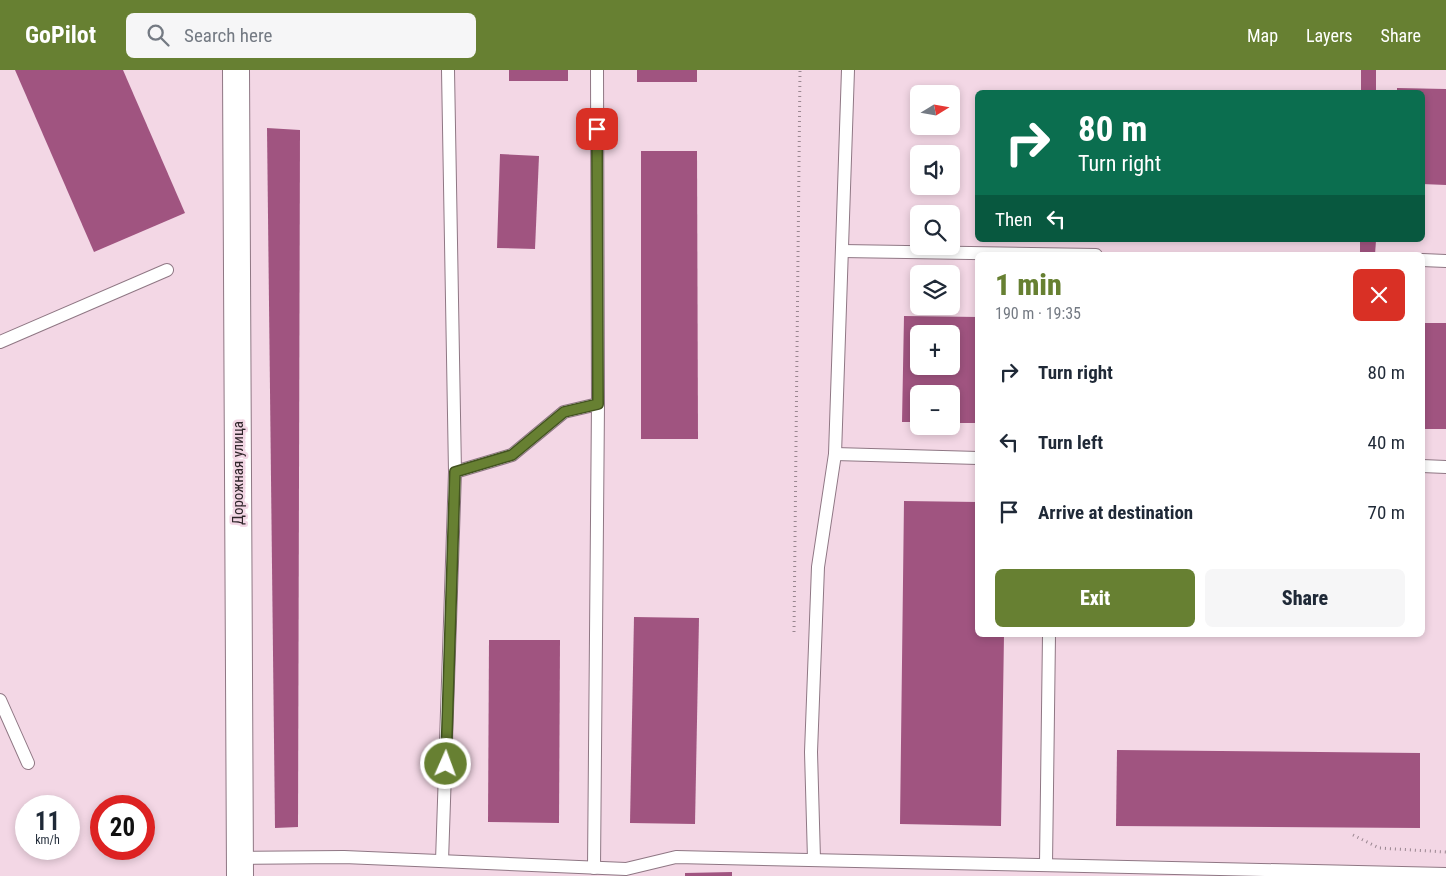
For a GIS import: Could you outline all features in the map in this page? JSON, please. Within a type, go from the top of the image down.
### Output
[{"type":"street","name":"Дорожная улица","points":[[236,70],[240,867]]},
{"type":"lane","points":[[442,861],[455,472],[448,70]]},
{"type":"lane","points":[[594,868],[598,404],[597,70]]},
{"type":"lane","points":[[814,859],[811,752],[818,567],[835,454],[848,70]]},
{"type":"lane","points":[[842,251],[975,253]]},
{"type":"lane","points":[[1425,260],[1446,261]]},
{"type":"lane","points":[[0,342],[167,270]]},
{"type":"lane","points":[[455,472],[512,455],[564,412],[598,404]]},
{"type":"lane","points":[[835,454],[975,458]]},
{"type":"lane","points":[[1425,466],[1446,467]]},
{"type":"lane","points":[[1046,864],[1049,637]]},
{"type":"lane","points":[[0,700],[28,763]]},
{"type":"lane","points":[[240,867],[314,856],[626,869],[676,857],[1446,874]]},
{"type":"path","points":[[794,639],[800,70]]},
{"type":"path","points":[[1353,835],[1379,848],[1446,852]]},
{"type":"building","points":[[15,70],[123,70],[185,213],[94,252]]},
{"type":"building","points":[[509,70],[568,70],[568,81],[509,81]]},
{"type":"building","points":[[637,70],[697,70],[697,82],[637,82]]},
{"type":"building","points":[[1361,70],[1376,70],[1376,90],[1361,90]]},
{"type":"building","points":[[1397,88],[1446,89],[1446,185],[1425,184],[1425,90],[1397,90]]},
{"type":"building","points":[[267,128],[300,130],[298,827],[275,828]]},
{"type":"building","points":[[641,151],[697,151],[698,439],[641,439]]},
{"type":"building","points":[[500,154],[539,156],[535,249],[497,248]]},
{"type":"building","points":[[1360,242],[1376,242],[1375,252],[1360,252]]},
{"type":"building","points":[[904,316],[975,317],[975,423],[960,423],[960,385],[910,385],[910,422],[902,422]]},
{"type":"building","points":[[1425,323],[1446,323],[1446,429],[1425,429]]},
{"type":"building","points":[[904,501],[975,502],[975,637],[1004,637],[1001,826],[900,824]]},
{"type":"building","points":[[634,617],[699,618],[695,824],[630,823]]},
{"type":"building","points":[[489,640],[560,640],[559,823],[488,822]]},
{"type":"building","points":[[1117,750],[1420,753],[1420,828],[1116,826]]},
{"type":"building","points":[[732,872],[732,876],[685,876],[685,873]]},
{"type":"route","points":[[446,764],[455,472],[512,455],[564,412],[598,404],[597,129]]}]
